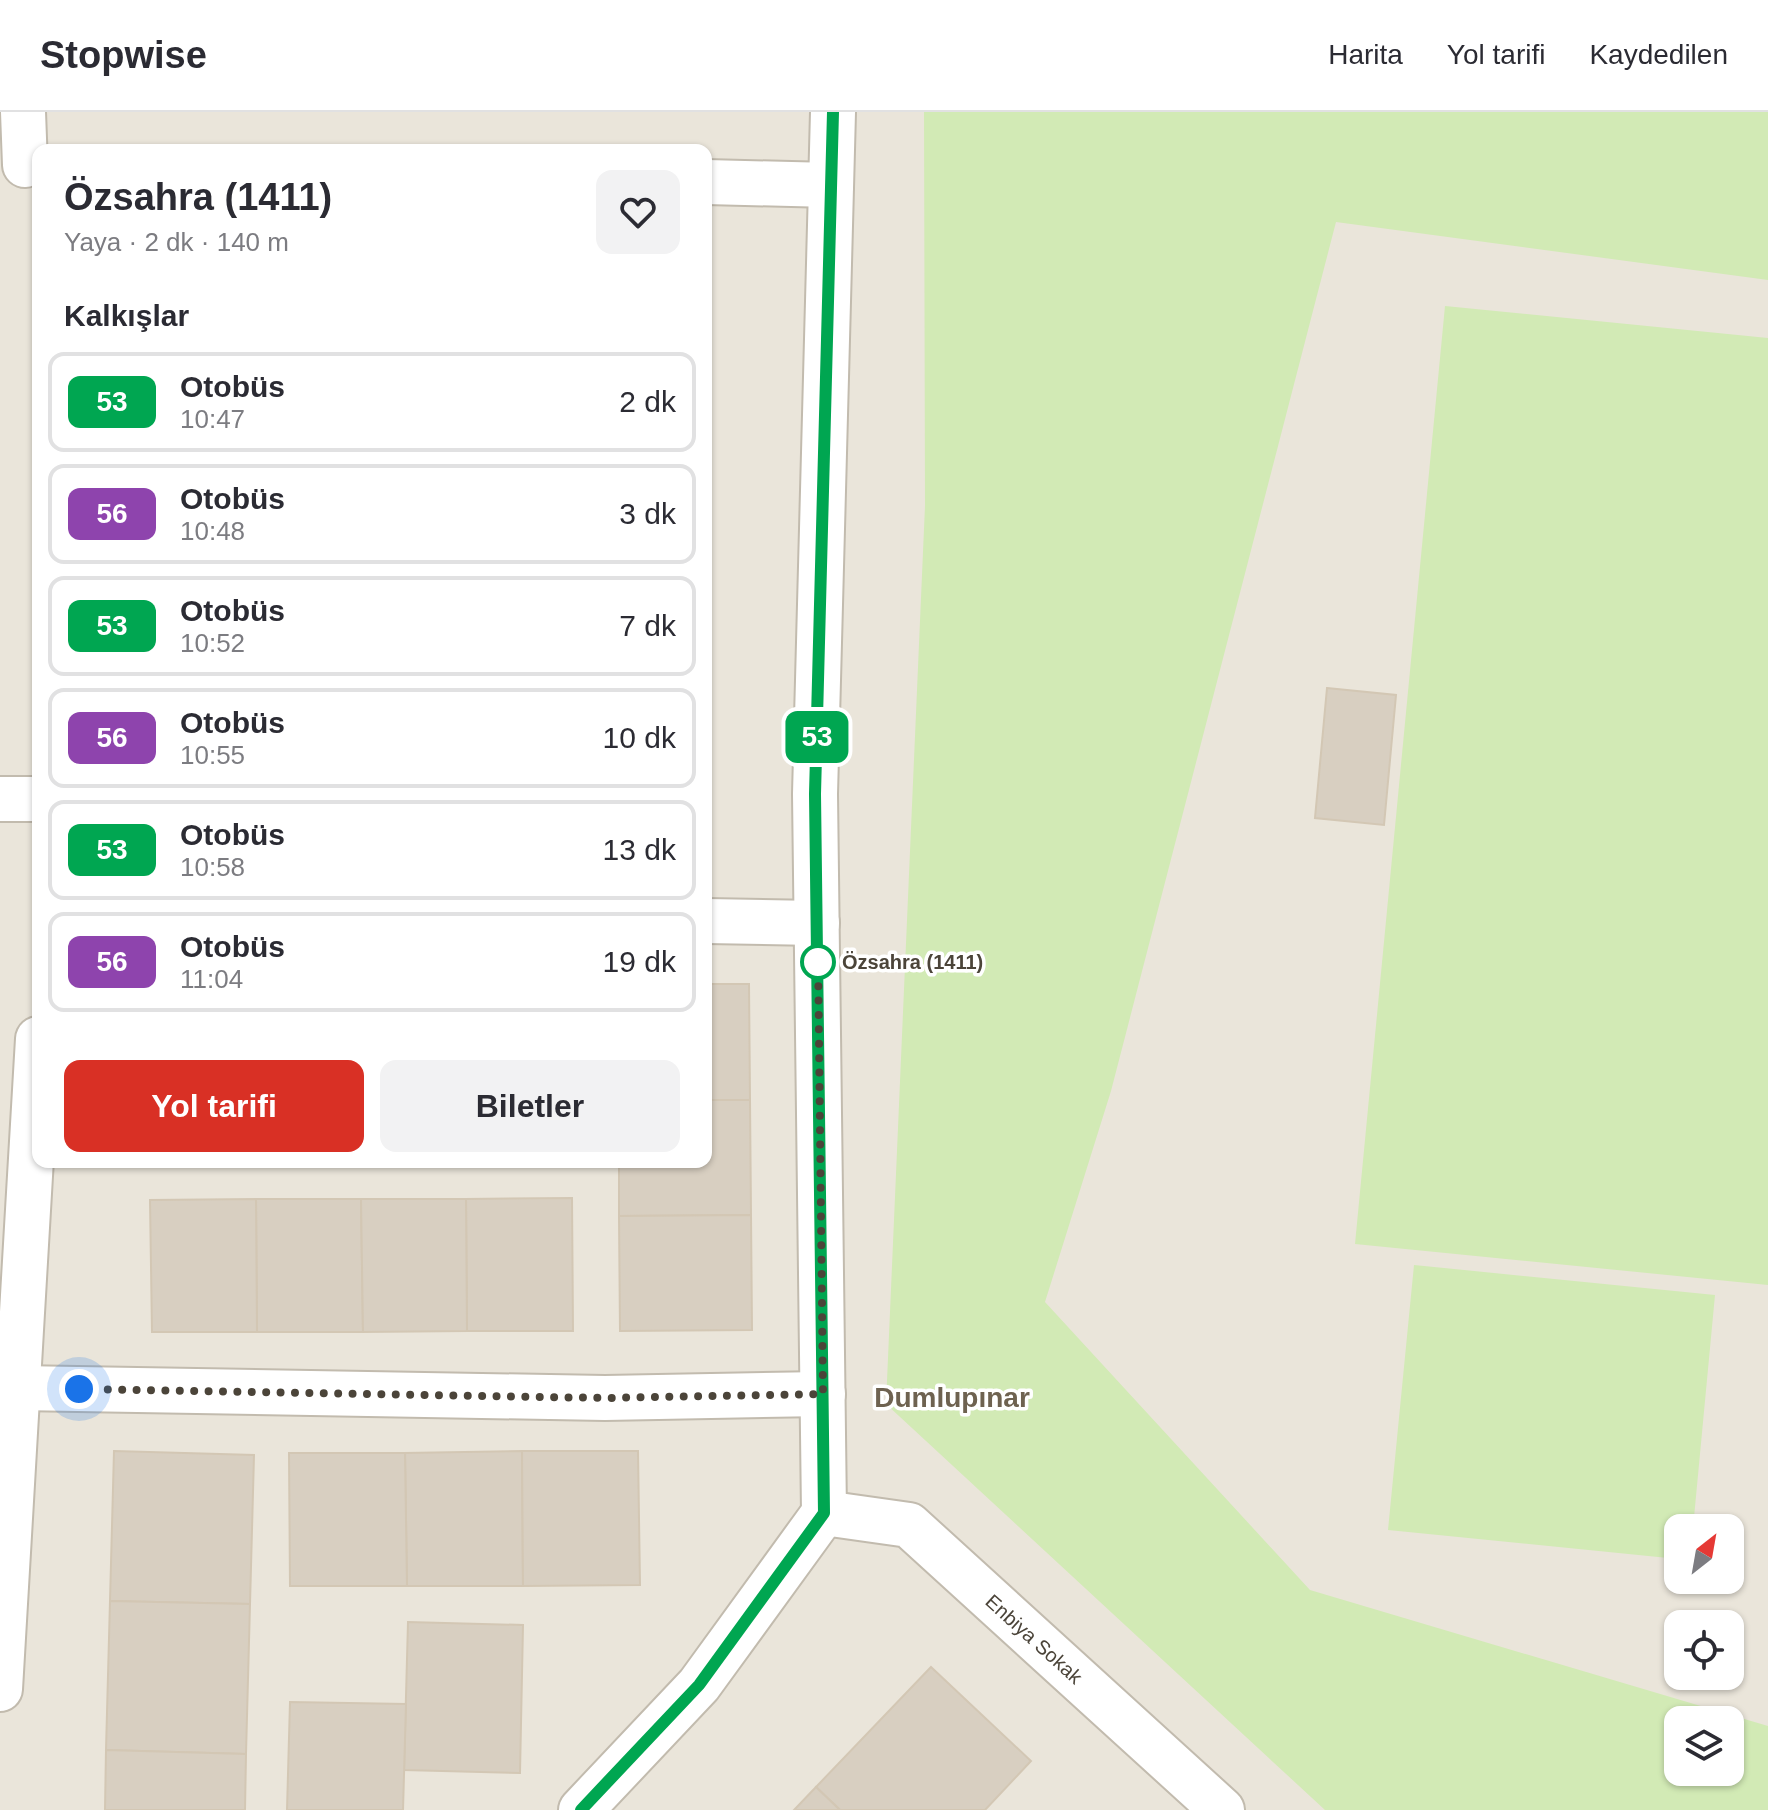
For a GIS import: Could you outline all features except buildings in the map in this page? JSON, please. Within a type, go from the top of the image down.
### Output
[{"type":"street","points":[[21,165],[23,112]]},
{"type":"street","points":[[581,1810],[699,1685],[824,1513],[815,794],[833,112]]},
{"type":"street","points":[[712,182],[831,185]]},
{"type":"street","points":[[0,799],[32,799]]},
{"type":"street","points":[[712,921],[817,923]]},
{"type":"street","points":[[0,1689],[32,1144]]},
{"type":"street","points":[[18,1388],[605,1398],[823,1394]]},
{"type":"street","name":"Enbiya Sokak","points":[[824,1513],[909,1525],[1222,1810]]},
{"type":"shaded area","points":[[0,112],[1768,112],[1768,1810],[0,1810]]},
{"type":"green space","points":[[924,112],[1768,112],[1768,280],[1336,222],[1111,1091],[1045,1302],[1310,1590],[1701,1706],[1664,1706],[1664,1786],[1744,1786],[1744,1719],[1768,1726],[1768,1810],[1325,1810],[886,1404],[925,506]]},
{"type":"green space","points":[[1445,306],[1768,338],[1768,1285],[1355,1244]]},
{"type":"green space","points":[[1414,1265],[1715,1295],[1694,1514],[1664,1514],[1664,1558],[1388,1530]]},
{"type":"bus line","name":"53","points":[[581,1810],[699,1685],[824,1513],[815,794],[833,112]]},
{"type":"place","name":"Özsahra (1411)","points":[[818,962]]},
{"type":"district","name":"Dumlupınar","points":[[952,1397]]},
{"type":"route","points":[[79,1389],[605,1398],[823,1394],[818,954],[818,962]]}]
